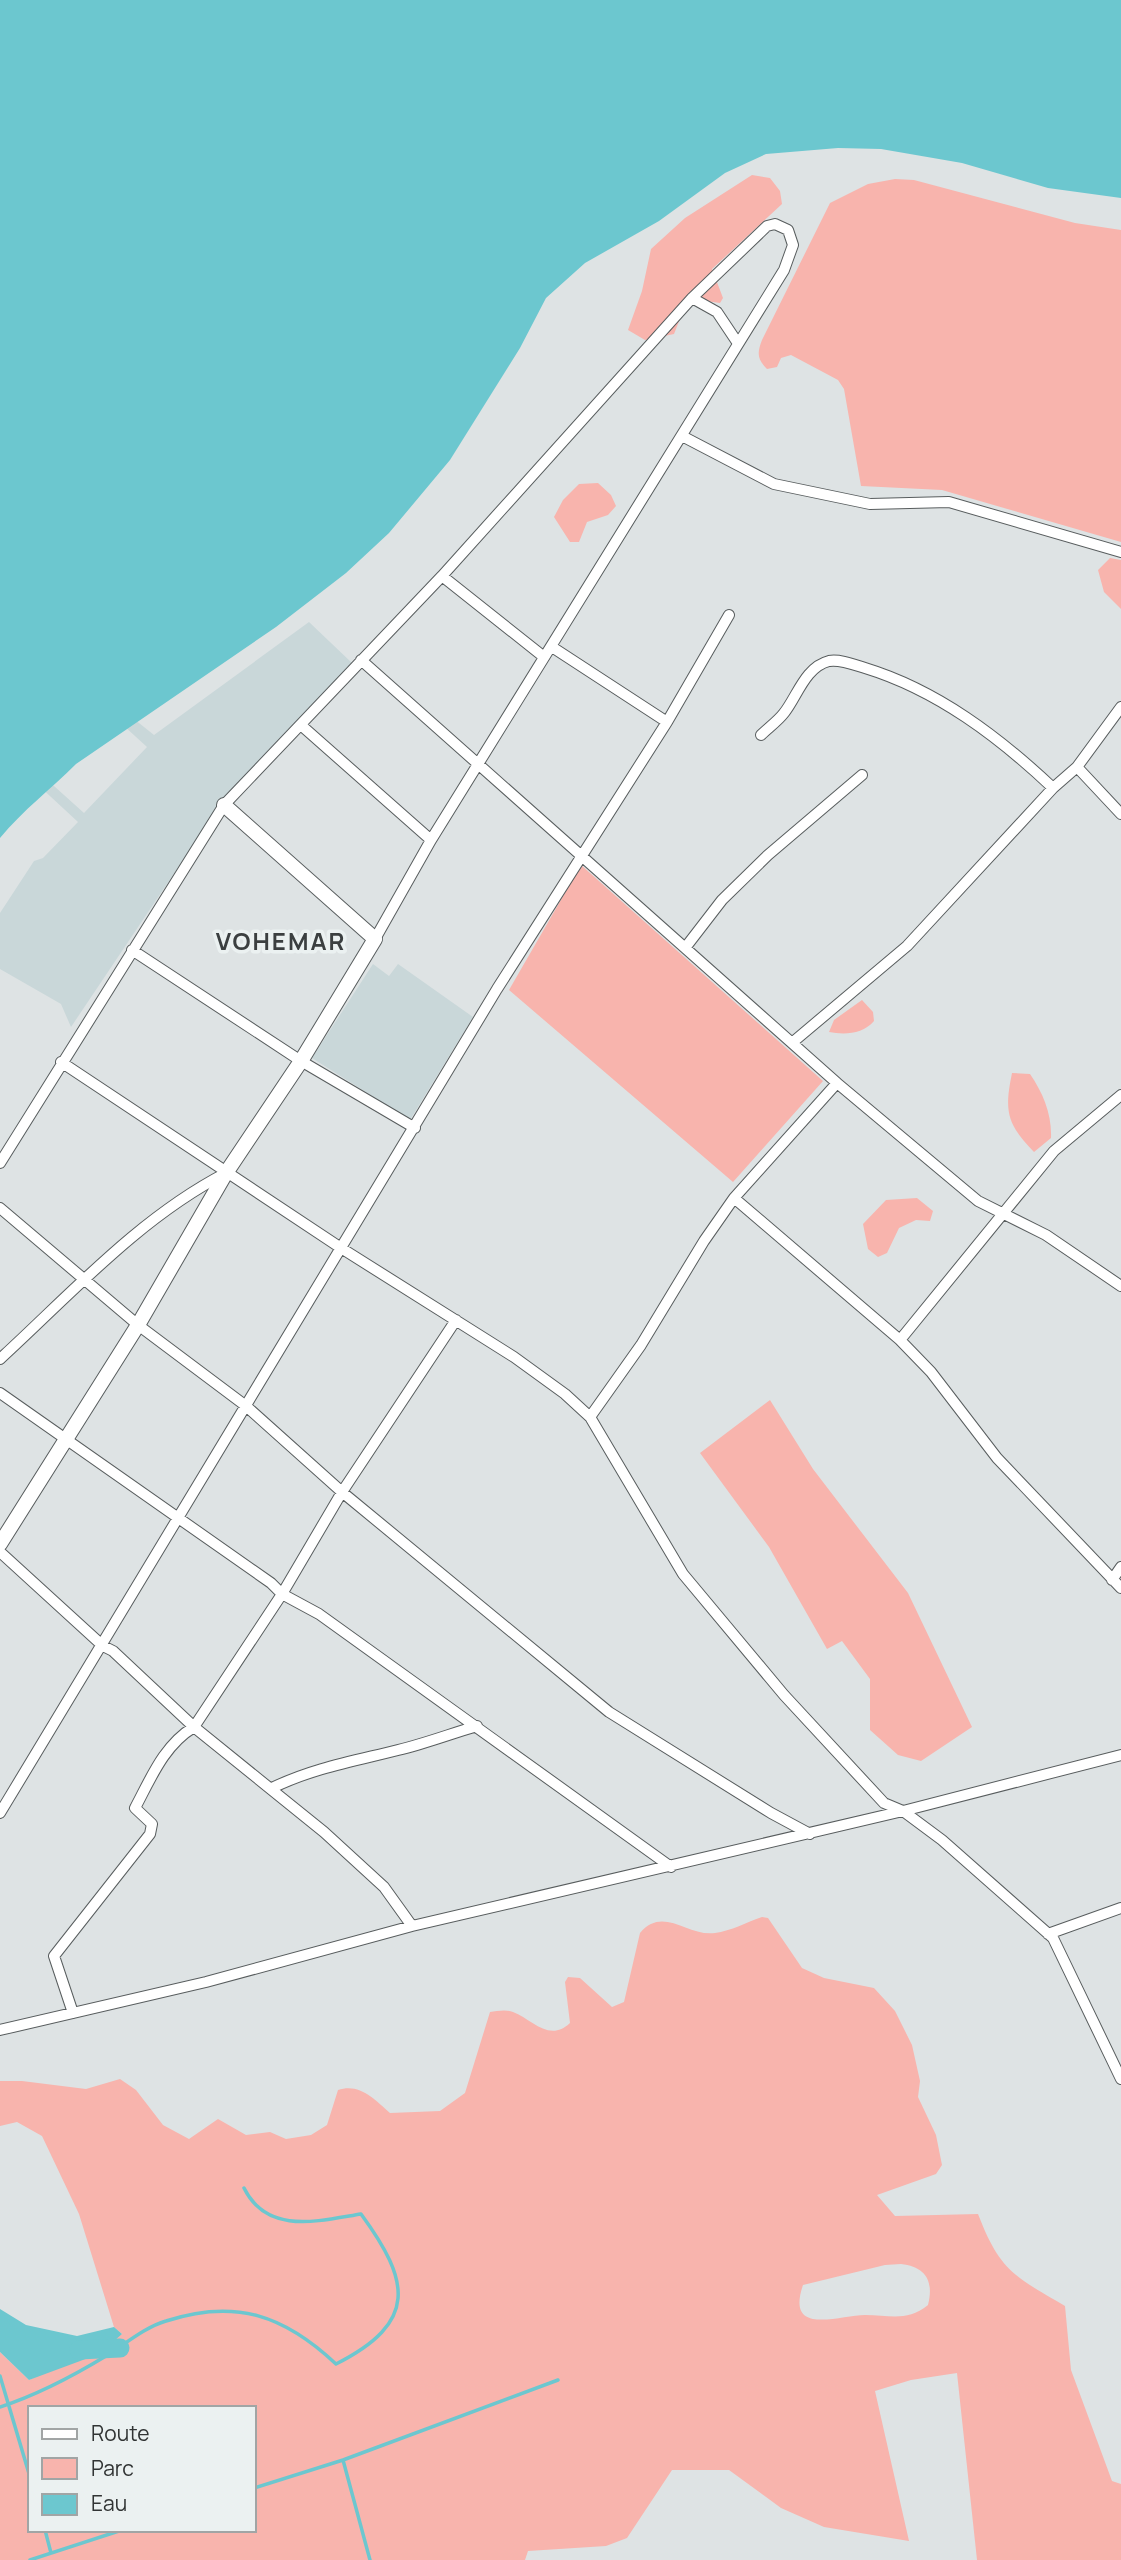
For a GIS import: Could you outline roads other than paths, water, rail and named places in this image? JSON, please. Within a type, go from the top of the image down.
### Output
[{"type":"street","points":[[0,1163],[224,805],[303,726],[361,660],[442,576],[692,298],[767,226],[775,224],[788,230],[793,245],[784,270],[737,342],[552,647],[430,839],[375,939],[300,1061],[226,1172],[138,1325],[0,1544]]},
{"type":"street","points":[[692,298],[717,312],[737,342]]},
{"type":"street","points":[[682,436],[785,487],[870,504],[949,502],[1121,552]]},
{"type":"street","points":[[442,576],[544,657]]},
{"type":"street","points":[[0,1813],[579,856],[667,722],[729,615]]},
{"type":"street","points":[[552,647],[667,722]]},
{"type":"street","points":[[361,660],[837,1083],[978,1201],[1046,1235],[1121,1286]]},
{"type":"street","points":[[761,735],[785,712],[801,685],[817,668],[829,661],[846,662],[902,681],[974,722],[1015,751],[1053,788]]},
{"type":"street","points":[[793,1042],[907,946],[1053,788],[1077,766],[1121,706]]},
{"type":"street","points":[[303,726],[430,839]]},
{"type":"street","points":[[1077,766],[1121,814]]},
{"type":"street","points":[[685,948],[722,900],[768,855],[862,775]]},
{"type":"street","points":[[224,805],[375,939]]},
{"type":"street","points":[[132,950],[300,1061],[415,1128]]},
{"type":"street","points":[[61,1062],[341,1248],[456,1320],[565,1394],[590,1417],[683,1574],[784,1695],[884,1803],[903,1811],[942,1840],[1048,1934],[1121,2079]]},
{"type":"street","points":[[590,1417],[641,1345],[704,1241],[734,1199],[837,1083]]},
{"type":"street","points":[[900,1340],[950,1282],[1002,1213],[1054,1151],[1121,1095]]},
{"type":"street","points":[[0,1359],[84,1276],[201,1186],[226,1172]]},
{"type":"street","points":[[734,1199],[900,1340],[931,1372],[997,1458],[1117,1584]]},
{"type":"street","points":[[0,1208],[84,1276],[138,1325],[246,1406],[342,1492],[609,1712],[771,1813],[810,1834]]},
{"type":"street","points":[[73,2013],[54,1956],[150,1833],[152,1824],[135,1808],[168,1749],[180,1735],[194,1727],[282,1594],[342,1492],[456,1320]]},
{"type":"street","points":[[0,1393],[271,1583],[282,1594],[320,1614],[671,1867]]},
{"type":"street","points":[[0,1552],[103,1646],[123,1660],[194,1727],[272,1788],[384,1887],[412,1926]]},
{"type":"street","points":[[1117,1584],[1121,1567]]},
{"type":"street","points":[[272,1788],[301,1774],[400,1750],[477,1727]]},
{"type":"street","points":[[0,2030],[206,1982],[412,1926],[810,1834],[1121,1755]]},
{"type":"street","points":[[1048,1934],[1121,1908]]},
{"type":"water","points":[[0,0],[1121,0],[1121,198],[1048,188],[962,163],[881,149],[838,148],[766,154],[725,173],[659,221],[585,263],[546,298],[520,348],[450,460],[389,533],[346,573],[276,627],[76,764],[0,838]]},
{"type":"water","points":[[0,2309],[26,2325],[77,2336],[114,2327],[122,2334],[99,2354],[29,2380],[0,2352]]},
{"type":"waterway","points":[[0,2407],[68,2378],[150,2327],[191,2314],[215,2311],[258,2316],[298,2334],[336,2364],[363,2348],[382,2332],[393,2316],[398,2298],[397,2280],[389,2260],[361,2214],[328,2220],[280,2219],[266,2213],[254,2203],[244,2188]]},
{"type":"waterway","points":[[79,2350],[120,2348]]},
{"type":"waterway","points":[[0,2376],[28,2470]]},
{"type":"waterway","points":[[256,2487],[343,2460],[558,2380]]},
{"type":"waterway","points":[[343,2460],[370,2560]]},
{"type":"waterway","points":[[46,2532],[51,2553]]},
{"type":"waterway","points":[[30,2560],[116,2532]]},
{"type":"district","name":"VOHEMAR","points":[[281,942]]}]
